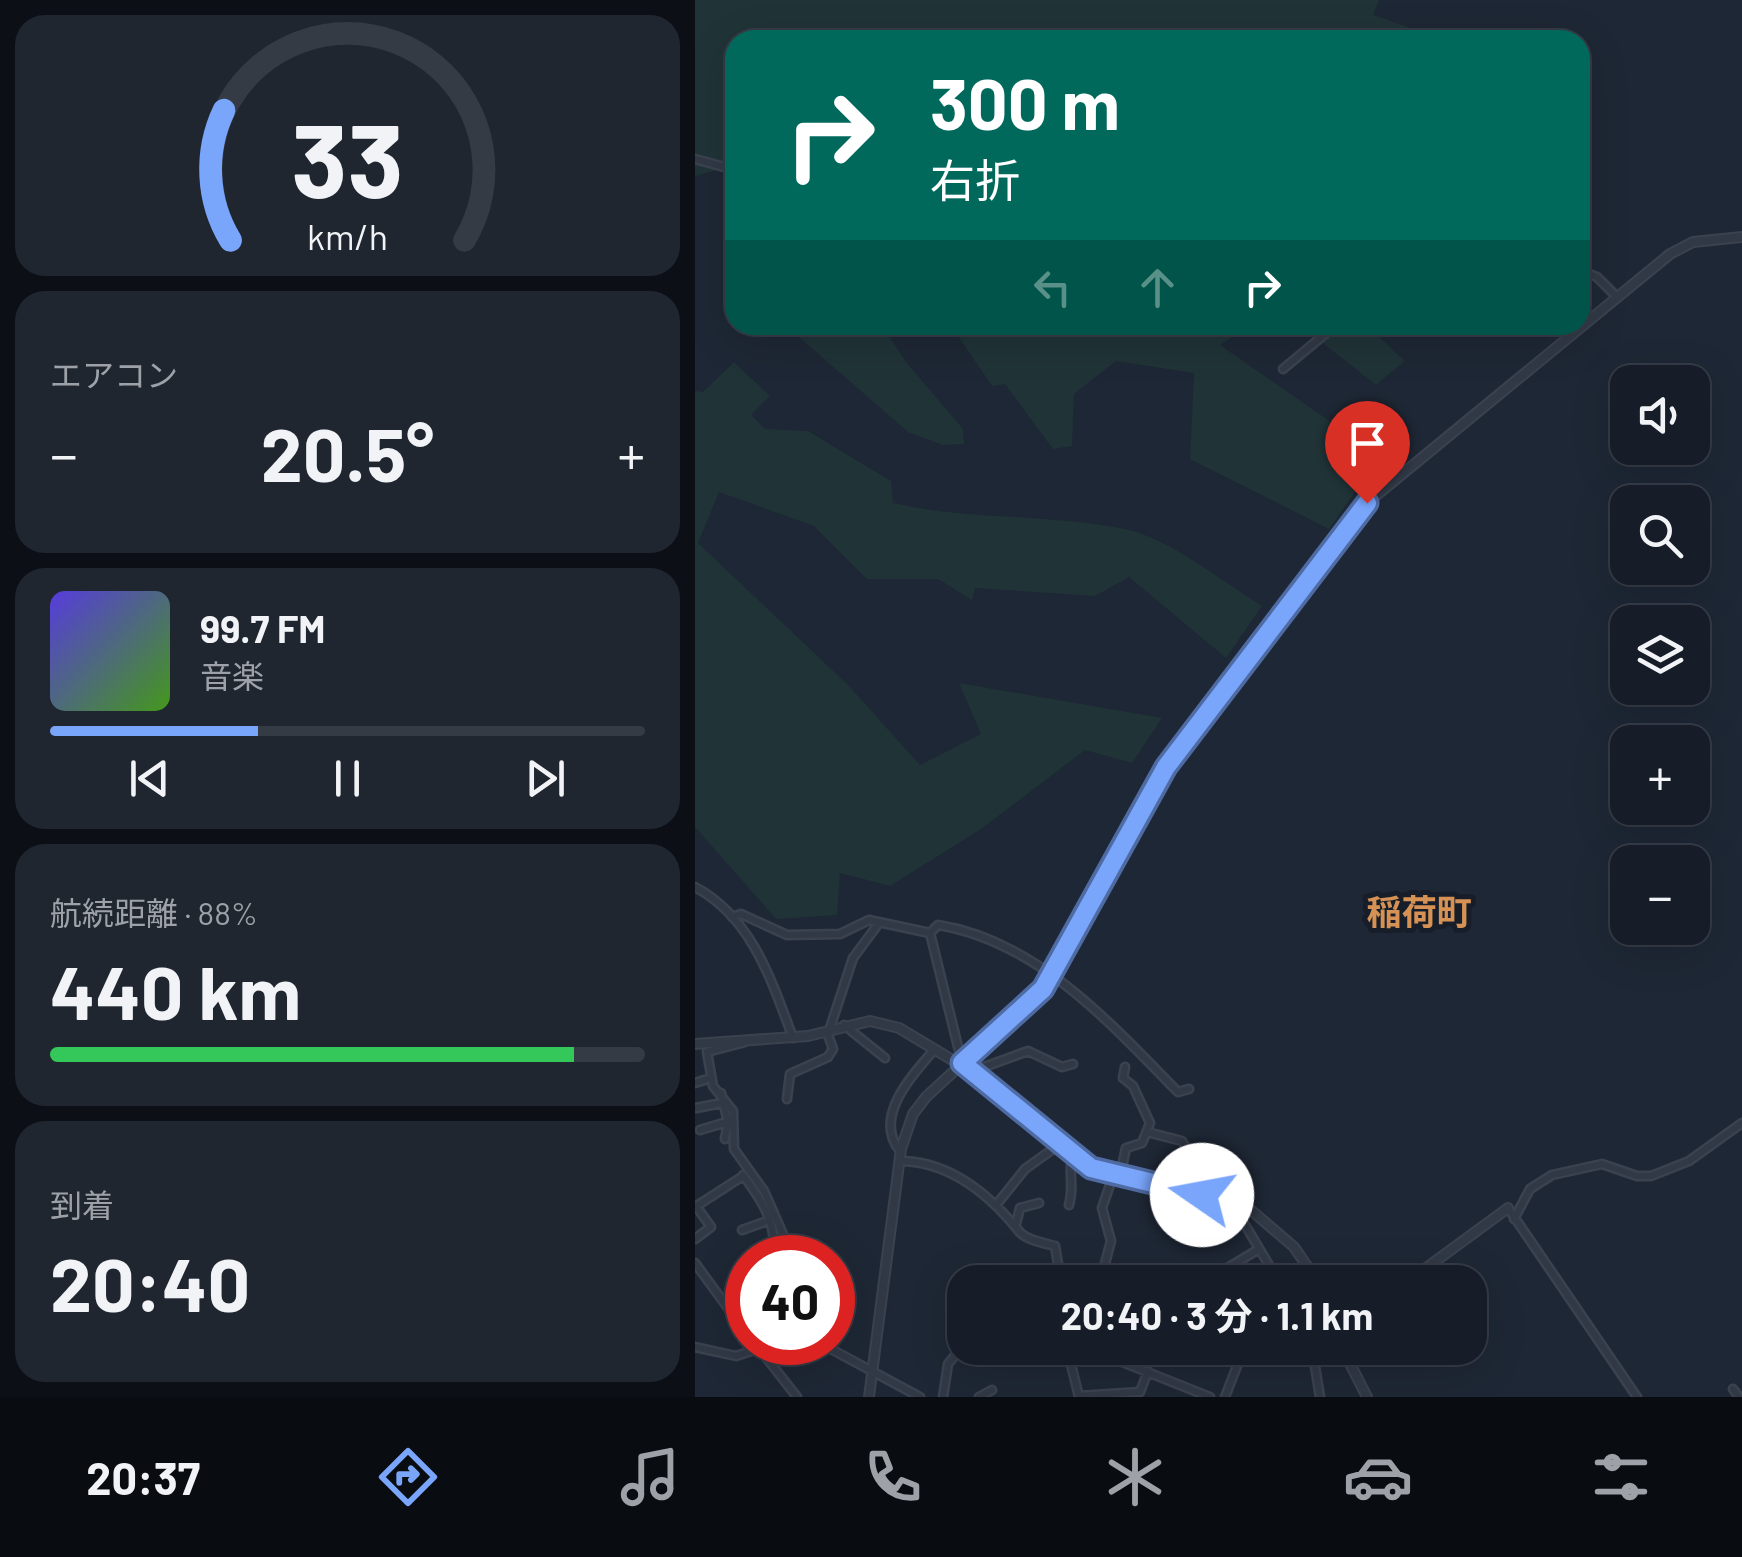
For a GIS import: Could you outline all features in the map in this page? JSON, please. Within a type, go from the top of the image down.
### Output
[{"type":"street","points":[[695,158],[725,167]]},
{"type":"street","points":[[1590,318],[1670,254],[1693,242],[1742,237]]},
{"type":"street","points":[[1590,274],[1616,296]]},
{"type":"street","points":[[1283,369],[1323,335]]},
{"type":"street","points":[[869,1397],[900,1156],[917,1107],[1034,1000],[1052,975],[1166,767],[1367,503],[1569,335]]},
{"type":"street","points":[[695,887],[731,917],[763,959],[793,1038]]},
{"type":"street","points":[[731,917],[741,914],[787,934],[840,934],[869,920],[930,933]]},
{"type":"street","points":[[787,1099],[791,1074],[829,1057],[833,1049],[828,1031],[853,958],[879,923]]},
{"type":"street","points":[[930,933],[939,925],[967,930],[1052,975],[1113,1026],[1179,1092],[1189,1088]]},
{"type":"street","points":[[930,933],[962,1063]]},
{"type":"street","points":[[695,1044],[793,1038],[844,1025],[883,1022],[962,1063],[1091,1168],[1241,1205],[1283,1235],[1303,1265]]},
{"type":"street","points":[[844,1025],[885,1058]]},
{"type":"street","points":[[752,1038],[707,1052],[711,1078],[733,1111],[731,1140],[776,1235]]},
{"type":"street","points":[[900,1156],[891,1134],[894,1110],[907,1077],[937,1047]]},
{"type":"street","points":[[973,1071],[1028,1051],[1062,1068],[1073,1064]]},
{"type":"street","points":[[1105,1265],[1111,1242],[1102,1208],[1126,1148],[1142,1143],[1150,1123],[1133,1086],[1123,1078],[1125,1067]]},
{"type":"street","points":[[695,1083],[711,1078]]},
{"type":"street","points":[[721,1092],[727,1122],[725,1139]]},
{"type":"street","points":[[696,1108],[722,1103]]},
{"type":"street","points":[[700,1130],[727,1122]]},
{"type":"street","points":[[1514,1219],[1529,1189],[1552,1175],[1602,1164],[1637,1176],[1651,1176],[1689,1161],[1742,1123]]},
{"type":"street","points":[[1147,1132],[1182,1141],[1205,1178],[1202,1195]]},
{"type":"street","points":[[997,1204],[1025,1168],[1060,1144]]},
{"type":"street","points":[[1069,1205],[1075,1182],[1070,1172],[1073,1154]]},
{"type":"street","points":[[900,1156],[939,1164],[997,1204],[1027,1236],[1055,1246],[1058,1265]]},
{"type":"street","points":[[695,1239],[711,1227],[695,1207],[746,1174]]},
{"type":"street","points":[[746,1174],[763,1191],[782,1235]]},
{"type":"street","points":[[1016,1224],[1020,1208],[1039,1203]]},
{"type":"street","points":[[1241,1205],[1241,1218],[1269,1265]]},
{"type":"street","points":[[1430,1265],[1508,1208],[1637,1397]]},
{"type":"street","points":[[742,1230],[770,1220]]},
{"type":"street","points":[[1232,1265],[1259,1249]]},
{"type":"street","points":[[695,1264],[725,1304]]},
{"type":"street","points":[[695,1346],[725,1353]]},
{"type":"street","points":[[855,1361],[919,1397]]},
{"type":"street","points":[[772,1365],[797,1397]]},
{"type":"street","points":[[943,1397],[948,1365]]},
{"type":"street","points":[[1071,1365],[1079,1396],[1139,1395],[1148,1371]]},
{"type":"street","points":[[1132,1365],[1211,1397]]},
{"type":"street","points":[[1225,1397],[1237,1365]]},
{"type":"street","points":[[1315,1365],[1319,1397]]},
{"type":"street","points":[[1351,1365],[1367,1397]]},
{"type":"street","points":[[1733,1389],[1739,1397]]},
{"type":"street","points":[[979,1397],[992,1390]]},
{"type":"green space","points":[[695,0],[1379,0],[1373,15],[1416,30],[725,30],[725,168],[695,176]]},
{"type":"green space","points":[[796,335],[888,335],[906,362],[963,429],[964,444],[943,445],[908,432]]},
{"type":"green space","points":[[1235,335],[1220,345],[1380,456],[1329,529],[1190,459],[1194,373],[1116,361],[1074,394],[1072,446],[1053,449],[1005,384],[992,386],[958,336]]},
{"type":"green space","points":[[1313,335],[1377,335],[1405,361],[1376,385]]},
{"type":"green space","points":[[734,362],[770,396],[751,415],[765,429],[808,431],[891,481],[893,503],[1129,530],[1180,552],[1262,606],[1226,658],[1129,577],[1095,596],[975,588],[972,600],[938,579],[867,579],[814,526],[719,492],[698,543],[848,685],[920,765],[981,734],[959,683],[1162,718],[1132,763],[1085,750],[981,829],[890,886],[840,873],[837,915],[776,919],[695,827],[695,391],[703,392]]},
{"type":"district","name":"稲荷町","points":[[1419,911]]},
{"type":"route","points":[[1202,1195],[1119,1178],[1091,1168],[962,1063],[1043,989],[1166,767],[1367,503]]}]
